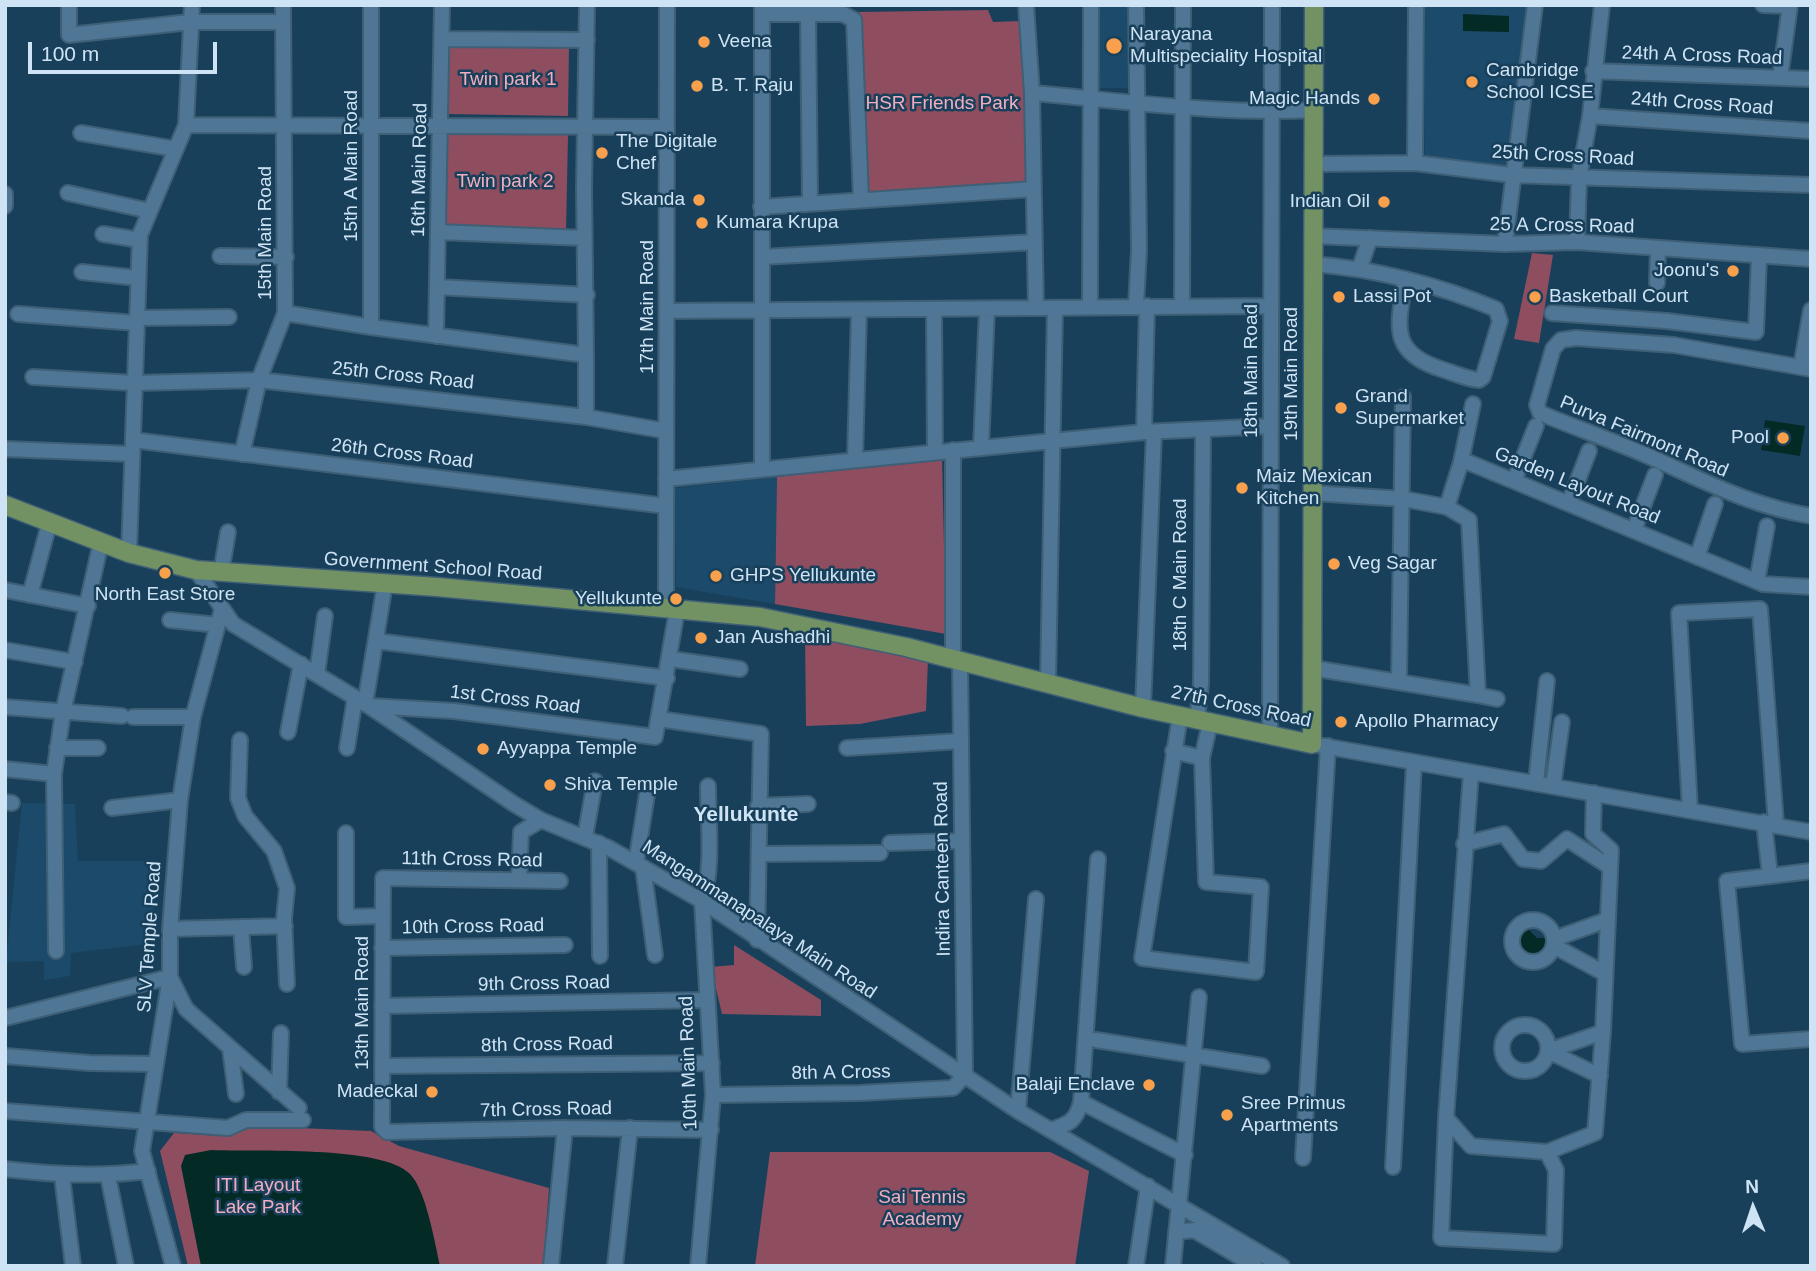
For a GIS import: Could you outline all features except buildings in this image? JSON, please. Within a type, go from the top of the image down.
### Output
[{"type":"main road","name":"19th Main Road","points":[[1314,5],[1312,668],[1320,745]]},
{"type":"main road","name":"Government School Road","points":[[5,505],[129,553],[196,570],[672,610]]},
{"type":"main road","name":"27th Cross Road","points":[[672,610],[761,617],[906,646],[1143,708],[1320,745]]},
{"type":"street","points":[[69,5],[69,35],[190,22],[282,22]]},
{"type":"street","points":[[129,553],[140,240],[186,125],[192,5]]},
{"type":"street","name":"15th Main Road","points":[[242,454],[259,380],[285,313],[283,5]]},
{"type":"street","name":"15th A Main Road","points":[[371,5],[371,327]]},
{"type":"street","name":"16th Main Road","points":[[436,336],[442,5]]},
{"type":"street","points":[[586,417],[587,295],[584,238],[587,5]]},
{"type":"street","name":"17th Main Road","points":[[655,737],[671,659],[672,610],[666,506],[667,5]]},
{"type":"street","points":[[1026,5],[1032,93],[1035,308]]},
{"type":"street","points":[[1090,307],[1091,5]]},
{"type":"street","points":[[1136,5],[1141,306],[1149,432],[1143,708]]},
{"type":"street","points":[[1182,306],[1183,5]]},
{"type":"street","name":"18th Main Road","points":[[1270,736],[1272,5]]},
{"type":"street","points":[[1415,163],[1416,5]]},
{"type":"street","points":[[1505,244],[1535,5]]},
{"type":"street","points":[[1577,242],[1579,178],[1590,117],[1602,5]]},
{"type":"street","points":[[1763,5],[1790,6],[1780,78]]},
{"type":"street","points":[[762,469],[762,10],[843,14],[854,20],[861,199]]},
{"type":"street","points":[[808,13],[810,203]]},
{"type":"street","points":[[442,39],[587,40]]},
{"type":"street","name":"24th A Cross Road","points":[[1593,72],[1811,79]]},
{"type":"street","points":[[1032,93],[1182,107],[1272,112],[1313,110]]},
{"type":"street","name":"24th Cross Road","points":[[1590,117],[1811,131]]},
{"type":"street","points":[[186,125],[666,127]]},
{"type":"street","points":[[81,134],[176,149]]},
{"type":"street","name":"25th Cross Road","points":[[1313,164],[1415,163],[1512,174],[1579,178],[1811,185]]},
{"type":"street","points":[[761,206],[1034,189]]},
{"type":"street","points":[[68,193],[150,211]]},
{"type":"street","points":[[5,194],[5,206]]},
{"type":"street","points":[[439,232],[584,238]]},
{"type":"street","points":[[103,234],[140,240]]},
{"type":"street","name":"25 A Cross Road","points":[[1313,236],[1505,244],[1577,242],[1811,259]]},
{"type":"street","points":[[1360,268],[1370,238]]},
{"type":"street","points":[[762,257],[1035,242]]},
{"type":"street","points":[[1657,284],[1658,248]]},
{"type":"street","points":[[220,256],[286,257]]},
{"type":"street","points":[[1552,313],[1667,321],[1756,332],[1759,257]]},
{"type":"street","points":[[1313,264],[1360,268],[1405,280],[1496,309],[1500,321],[1483,377],[1479,380],[1420,362],[1410,355],[1399,327],[1405,280]]},
{"type":"street","points":[[82,272],[138,278]]},
{"type":"street","points":[[437,287],[587,295]]},
{"type":"street","points":[[667,311],[934,311],[1271,306]]},
{"type":"street","points":[[1048,682],[1055,308]]},
{"type":"street","points":[[981,447],[987,309]]},
{"type":"street","points":[[1806,368],[1811,310]]},
{"type":"street","points":[[855,458],[859,311]]},
{"type":"street","points":[[934,311],[935,451]]},
{"type":"street","points":[[285,313],[586,355]]},
{"type":"street","points":[[18,314],[137,321],[229,317]]},
{"type":"street","name":"Purva Fairmont Road","points":[[1806,368],[1674,345],[1576,338],[1561,340],[1553,349],[1536,405],[1540,413],[1654,458],[1718,490],[1768,507],[1811,516]]},
{"type":"street","name":"25th Cross Road","points":[[33,377],[134,383],[259,380],[586,417],[666,431]]},
{"type":"street","points":[[1399,681],[1404,499],[1403,397]]},
{"type":"street","points":[[1447,507],[1461,463],[1473,404]]},
{"type":"street","points":[[666,479],[855,458],[1149,432],[1271,426]]},
{"type":"street","points":[[1514,481],[1536,426]]},
{"type":"street","name":"18th C Main Road","points":[[1196,720],[1201,684],[1203,429]]},
{"type":"street","points":[[5,449],[132,447]]},
{"type":"street","name":"26th Cross Road","points":[[132,447],[242,454],[666,506]]},
{"type":"street","name":"Indira Canteen Road","points":[[953,450],[961,741],[965,1075]]},
{"type":"street","points":[[1569,503],[1589,451]]},
{"type":"street","name":"Garden Layout Road","points":[[1461,463],[1470,463],[1757,581],[1811,587]]},
{"type":"street","points":[[1634,530],[1656,475]]},
{"type":"street","points":[[1313,493],[1404,499],[1447,507],[1469,520],[1478,695]]},
{"type":"street","points":[[1697,557],[1715,504]]},
{"type":"street","points":[[30,595],[49,524]]},
{"type":"street","points":[[1757,581],[1767,526]]},
{"type":"street","points":[[221,573],[228,532]]},
{"type":"street","points":[[56,951],[54,774],[63,712],[101,542]]},
{"type":"street","name":"Mangammanapalaya Main Road","points":[[196,570],[233,624],[363,703],[541,820],[599,843],[702,901],[1018,1111],[1282,1266]]},
{"type":"street","points":[[347,748],[363,703],[385,584]]},
{"type":"street","points":[[5,590],[88,606]]},
{"type":"street","points":[[1690,810],[1679,613],[1760,609],[1770,876]]},
{"type":"street","name":"SLV Temple Road","points":[[173,1266],[142,1151],[170,976],[170,929],[180,800],[193,717],[222,610]]},
{"type":"street","points":[[317,674],[325,616]]},
{"type":"street","points":[[170,620],[218,625]]},
{"type":"street","points":[[376,641],[667,678]]},
{"type":"street","points":[[5,650],[75,662]]},
{"type":"street","points":[[671,659],[740,669]]},
{"type":"street","points":[[288,732],[301,664]]},
{"type":"street","points":[[1312,668],[1497,699]]},
{"type":"street","points":[[1536,782],[1547,681]]},
{"type":"street","name":"1st Cross Road","points":[[363,703],[454,711],[655,737]]},
{"type":"street","points":[[5,707],[127,717],[193,717]]},
{"type":"street","points":[[659,719],[761,734],[757,940]]},
{"type":"street","points":[[1196,720],[1202,758],[1206,882],[1261,887],[1256,972],[1142,958],[1157,877],[1173,751],[1196,720]]},
{"type":"street","points":[[1553,786],[1562,722]]},
{"type":"street","points":[[240,740],[238,798],[245,816],[274,851],[287,888],[287,984]]},
{"type":"street","points":[[847,748],[961,741]]},
{"type":"street","points":[[1541,743],[1558,746]]},
{"type":"street","points":[[1303,1158],[1320,745]]},
{"type":"street","name":"27th Cross Road","points":[[1320,745],[1811,832]]},
{"type":"street","points":[[57,748],[97,748]]},
{"type":"street","points":[[1173,751],[1202,758]]},
{"type":"street","points":[[1393,1167],[1414,763]]},
{"type":"street","points":[[5,769],[54,774]]},
{"type":"street","points":[[1471,772],[1446,1118],[1441,1238],[1554,1244],[1556,1171],[1548,1152]]},
{"type":"street","points":[[585,837],[592,811],[595,781]]},
{"type":"street","name":"10th Main Road","points":[[698,1266],[713,1095],[702,901],[706,892],[708,858],[708,786]]},
{"type":"street","points":[[648,788],[639,865],[655,955]]},
{"type":"street","points":[[1446,1118],[1471,1146],[1548,1152],[1595,1133],[1603,1032],[1611,850],[1593,834],[1594,793]]},
{"type":"street","points":[[112,808],[180,800]]},
{"type":"street","points":[[758,806],[808,804]]},
{"type":"street","points":[[519,878],[522,832],[541,820]]},
{"type":"street","points":[[346,833],[346,917],[382,916]]},
{"type":"street","points":[[1464,844],[1504,834],[1523,859],[1541,861],[1567,839],[1610,867]]},
{"type":"street","points":[[758,854],[962,841]]},
{"type":"street","points":[[599,843],[600,956]]},
{"type":"street","points":[[1051,1130],[1070,1124],[1077,1118],[1081,1102],[1098,859]]},
{"type":"street","points":[[1811,871],[1727,881],[1742,1044],[1811,1039]]},
{"type":"street","name":"11th Cross Road","points":[[383,878],[519,878],[560,881]]},
{"type":"street","name":"13th Main Road","points":[[382,1127],[383,878]]},
{"type":"street","points":[[1018,1111],[1036,899]]},
{"type":"street","points":[[1604,974],[1554,942],[1607,920]]},
{"type":"street","points":[[170,929],[285,926]]},
{"type":"street","points":[[241,927],[244,967]]},
{"type":"street","name":"10th Cross Road","points":[[382,948],[565,945]]},
{"type":"street","points":[[5,1018],[170,976],[186,1009],[301,1114],[246,1120],[228,1128],[5,1111]]},
{"type":"street","points":[[1173,1266],[1199,997]]},
{"type":"street","name":"9th Cross Road","points":[[382,1006],[706,1000]]},
{"type":"street","points":[[1600,1076],[1548,1051],[1603,1032]]},
{"type":"street","points":[[279,1092],[281,1033]]},
{"type":"street","points":[[1096,1041],[1262,1066]]},
{"type":"street","points":[[230,1048],[236,1094]]},
{"type":"street","points":[[5,1056],[90,1063],[156,1064]]},
{"type":"street","name":"8th Cross Road","points":[[382,1066],[712,1063]]},
{"type":"street","name":"8th A Cross","points":[[713,1095],[860,1093],[953,1088],[965,1075]]},
{"type":"street","points":[[1081,1102],[1185,1155]]},
{"type":"street","name":"7th Cross Road","points":[[382,1127],[387,1132],[565,1128],[711,1130]]},
{"type":"street","points":[[551,1266],[565,1128]]},
{"type":"street","points":[[615,1266],[630,1128]]},
{"type":"street","points":[[5,1169],[62,1175],[108,1176],[148,1171]]},
{"type":"street","points":[[62,1175],[73,1266]]},
{"type":"street","points":[[108,1176],[126,1266]]},
{"type":"street","points":[[1136,1266],[1148,1186]]},
{"type":"street","points":[[1175,1232],[1194,1230],[1255,1266]]},
{"type":"shaded area","name":"Narayana Multispeciality Hospital","points":[[1098,5],[1131,5],[1131,88],[1097,88]]},
{"type":"shaded area","name":"Cambridge School ICSE","points":[[1425,5],[1530,5],[1506,168],[1425,159]]},
{"type":"shaded area","points":[[1463,14],[1509,16],[1509,32],[1463,31]]},
{"type":"shaded area","name":"Pool","points":[[1765,420],[1805,426],[1800,456],[1761,450]]},
{"type":"shaded area","points":[[777,477],[775,604],[676,587],[675,488]]},
{"type":"shaded area","points":[[22,803],[75,804],[78,861],[152,861],[155,943],[71,953],[70,976],[44,980],[44,961],[6,962]]},
{"type":"shaded area","points":[[1526,927],[1537,938],[1549,938],[1552,945],[1543,950],[1540,961],[1519,956],[1517,935],[1520,929]]},
{"type":"shaded area","points":[[211,1150],[346,1154],[395,1165],[410,1174],[421,1192],[440,1266],[201,1266],[181,1166],[185,1155]]},
{"type":"green space","name":"HSR Friends Park","points":[[988,10],[993,22],[1022,21],[1030,184],[856,195],[859,12]]},
{"type":"green space","name":"Twin park 1","points":[[447,44],[569,46],[568,116],[446,114]]},
{"type":"green space","name":"Twin park 2","points":[[445,133],[568,135],[566,231],[443,229]]},
{"type":"green space","name":"Basketball Court","points":[[1532,253],[1553,255],[1539,343],[1514,339]]},
{"type":"green space","points":[[942,457],[946,634],[775,604],[777,477]]},
{"type":"green space","points":[[805,632],[928,659],[926,711],[860,724],[806,726]]},
{"type":"green space","points":[[734,945],[821,1000],[821,1016],[722,1014],[711,967],[734,965]]},
{"type":"green space","name":"ITI Layout Lake Park","points":[[251,1126],[371,1131],[399,1146],[549,1188],[543,1266],[188,1266],[160,1151],[174,1133],[222,1136]]},
{"type":"green space","name":"Sai Tennis Academy","points":[[770,1152],[1050,1152],[1089,1171],[1075,1266],[755,1266]]},
{"type":"place","name":"Veena","points":[[704,42]]},
{"type":"place","name":"Narayana Multispeciality Hospital","points":[[1114,46]]},
{"type":"place","name":"Cambridge School ICSE","points":[[1472,82]]},
{"type":"place","name":"B. T. Raju","points":[[697,86]]},
{"type":"place","name":"Magic Hands","points":[[1374,99]]},
{"type":"place","name":"The Digitale Chef","points":[[602,153]]},
{"type":"place","name":"Skanda","points":[[699,200]]},
{"type":"place","name":"Indian Oil","points":[[1384,202]]},
{"type":"place","name":"Kumara Krupa","points":[[702,223]]},
{"type":"place","name":"Joonu's","points":[[1733,271]]},
{"type":"place","name":"Lassi Pot","points":[[1339,297]]},
{"type":"place","name":"Basketball Court","points":[[1535,297]]},
{"type":"place","name":"Grand Supermarket","points":[[1341,408]]},
{"type":"place","name":"Pool","points":[[1783,438]]},
{"type":"place","name":"Maiz Mexican Kitchen","points":[[1242,488]]},
{"type":"place","name":"Veg Sagar","points":[[1334,564]]},
{"type":"place","name":"North East Store","points":[[165,573]]},
{"type":"place","name":"GHPS Yellukunte","points":[[716,576]]},
{"type":"place","name":"Yellukunte","points":[[676,599]]},
{"type":"place","name":"Jan Aushadhi","points":[[701,638]]},
{"type":"place","name":"Apollo Pharmacy","points":[[1341,722]]},
{"type":"place","name":"Ayyappa Temple","points":[[483,749]]},
{"type":"place","name":"Shiva Temple","points":[[550,785]]},
{"type":"place","name":"Balaji Enclave","points":[[1149,1085]]},
{"type":"place","name":"Madeckal","points":[[432,1092]]},
{"type":"place","name":"Sree Primus Apartments","points":[[1227,1115]]},
{"type":"district","name":"Yellukunte","points":[[746,815]]}]
